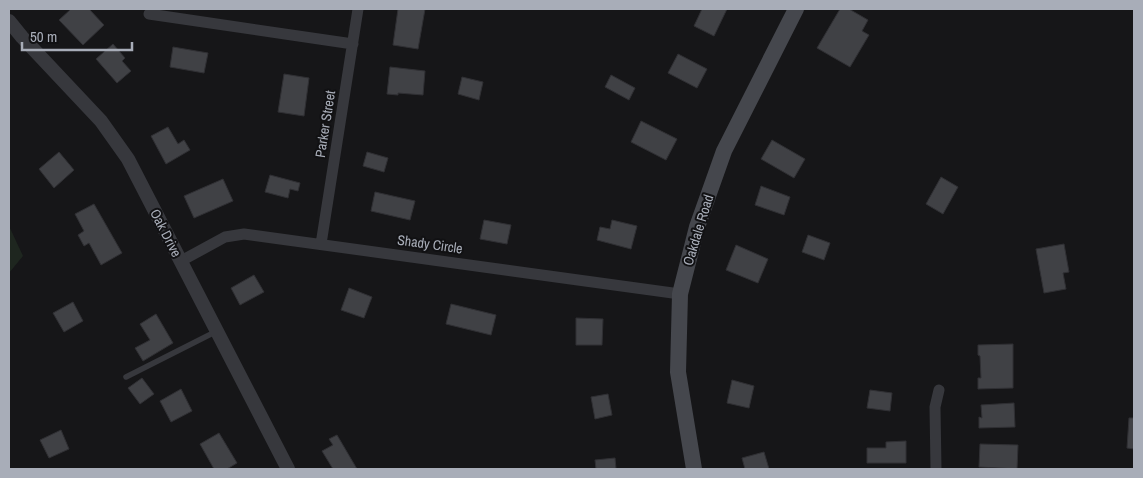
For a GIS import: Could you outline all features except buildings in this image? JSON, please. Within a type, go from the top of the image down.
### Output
[{"type":"main road","name":"Oakdale Road","points":[[694,469],[678,372],[680,294],[697,227],[724,151],[796,9]]},
{"type":"street","name":"Parker Street","points":[[321,244],[358,9]]},
{"type":"street","points":[[149,14],[353,44]]},
{"type":"street","name":"Oak Drive","points":[[9,20],[22,37],[100,120],[128,159],[288,469]]},
{"type":"street","name":"Shady Circle","points":[[181,262],[231,235],[244,234],[680,294]]},
{"type":"street","points":[[936,469],[935,407],[939,390]]},
{"type":"lane","points":[[126,377],[217,331]]},
{"type":"shaded area","points":[[9,226],[23,256],[9,273]]}]
